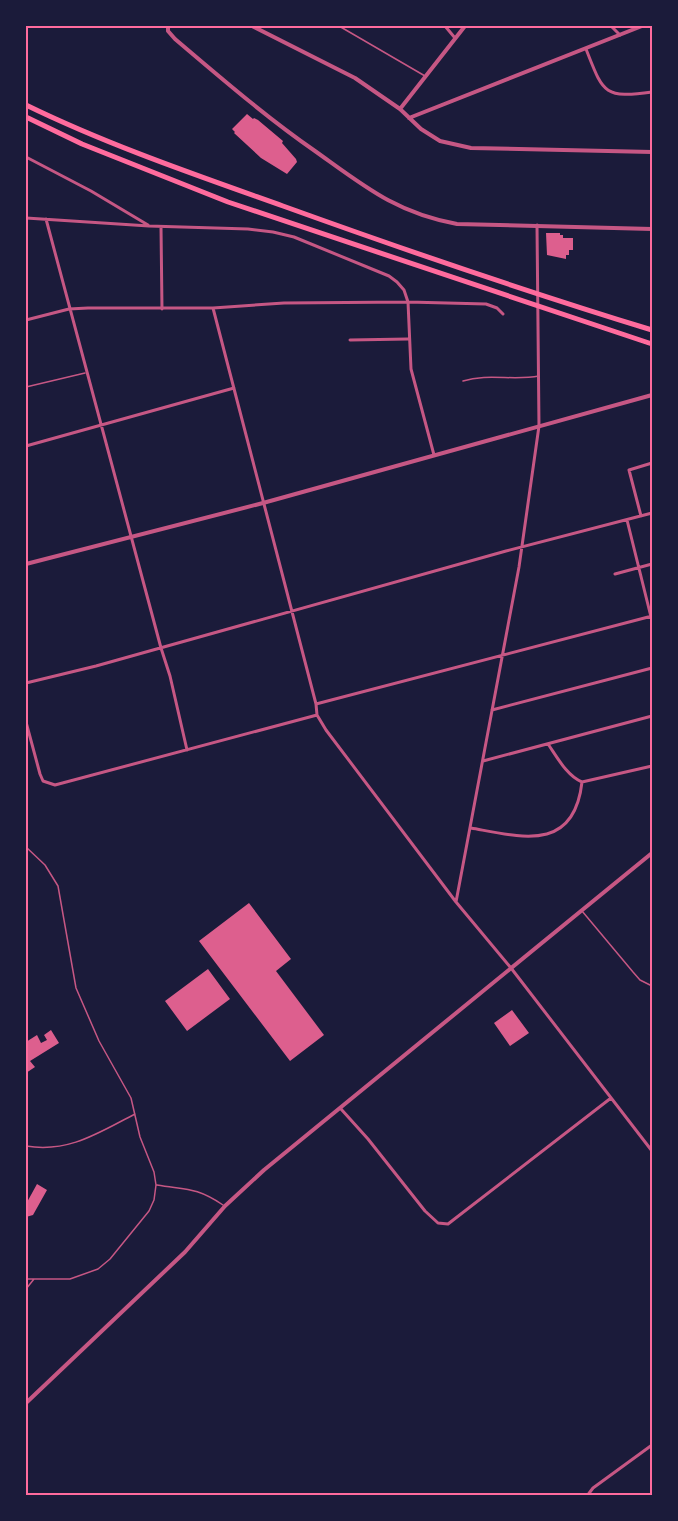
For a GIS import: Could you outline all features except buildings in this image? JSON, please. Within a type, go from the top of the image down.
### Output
[{"type":"highway","points":[[26,105],[169,166],[322,220],[652,330]]},
{"type":"highway","points":[[26,117],[82,144],[218,198],[652,344]]},
{"type":"street","points":[[168,26],[168,31],[175,39],[287,132],[381,198],[406,210],[434,220],[457,224],[652,229]]},
{"type":"street","points":[[252,26],[350,76],[400,109],[434,138],[459,147],[652,152]]},
{"type":"street","points":[[445,26],[455,38]]},
{"type":"street","points":[[400,109],[465,26]]},
{"type":"street","points":[[611,26],[620,35]]},
{"type":"street","points":[[408,118],[642,26]]},
{"type":"street","points":[[586,49],[598,80],[605,90],[621,95],[652,92]]},
{"type":"street","points":[[26,157],[91,191],[149,226]]},
{"type":"street","points":[[26,218],[161,227],[248,229],[294,237],[389,276],[404,290],[408,302],[411,369],[434,455]]},
{"type":"street","points":[[46,219],[188,750]]},
{"type":"street","points":[[456,902],[522,548],[539,426],[537,225]]},
{"type":"street","points":[[161,227],[162,309]]},
{"type":"street","points":[[26,320],[69,309],[213,308],[284,303],[486,304],[497,308],[503,314]]},
{"type":"street","points":[[213,308],[317,715],[456,902],[511,968],[652,1151]]},
{"type":"street","points":[[350,340],[408,339]]},
{"type":"street","points":[[26,446],[234,388]]},
{"type":"street","points":[[26,564],[263,503],[652,395]]},
{"type":"street","points":[[641,516],[629,470],[652,463]]},
{"type":"street","points":[[26,683],[291,613],[652,513]]},
{"type":"street","points":[[627,520],[652,621]]},
{"type":"street","points":[[615,574],[652,564]]},
{"type":"street","points":[[316,704],[652,616]]},
{"type":"street","points":[[492,710],[652,668]]},
{"type":"street","points":[[26,722],[43,781],[55,785],[317,715]]},
{"type":"street","points":[[483,761],[652,716]]},
{"type":"street","points":[[548,744],[565,768],[582,782],[652,766]]},
{"type":"street","points":[[471,828],[528,838],[544,836],[558,829],[569,819],[577,807],[582,782]]},
{"type":"street","points":[[26,1403],[185,1252],[225,1206],[299,1140],[341,1109],[652,853]]},
{"type":"street","points":[[341,1109],[425,1211],[434,1220],[448,1224],[611,1098]]},
{"type":"street","points":[[587,1496],[593,1488],[652,1445]]},
{"type":"lane","points":[[339,26],[425,76]]},
{"type":"lane","points":[[26,387],[86,372]]},
{"type":"lane","points":[[463,381],[488,375],[518,378],[539,376]]},
{"type":"lane","points":[[26,847],[45,865],[58,886],[76,988],[99,1041],[131,1098],[140,1137],[154,1172],[156,1185],[154,1200],[149,1211],[104,1264],[82,1276],[70,1279],[26,1279]]},
{"type":"lane","points":[[582,911],[640,980],[652,986]]},
{"type":"lane","points":[[26,1146],[46,1148],[67,1146],[86,1140],[135,1113]]},
{"type":"lane","points":[[156,1185],[194,1189],[225,1206]]},
{"type":"lane","points":[[26,1289],[34,1278]]}]
